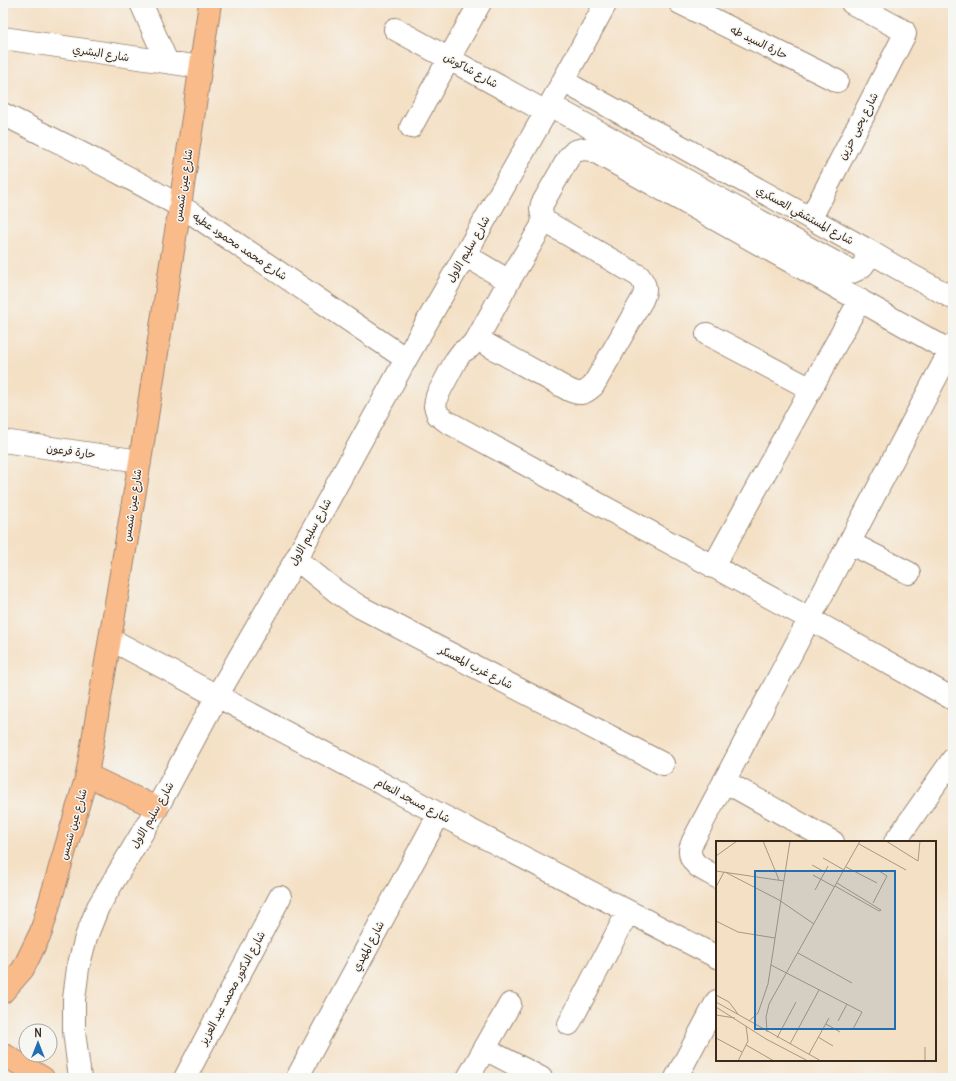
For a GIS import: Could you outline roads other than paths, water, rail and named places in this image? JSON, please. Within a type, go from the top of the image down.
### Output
[{"type":"main road","name":"شارع عين شمس","points":[[3,992],[23,969],[41,932],[87,775],[140,461],[210,3]]},
{"type":"main road","points":[[87,775],[157,808]]},
{"type":"main road","points":[[3,1054],[43,1078]]},
{"type":"street","points":[[142,3],[167,62]]},
{"type":"street","name":"شارع سليم الاول","points":[[80,1078],[74,1031],[74,999],[78,968],[86,937],[98,907],[157,808],[217,696],[296,559],[406,359],[606,3]]},
{"type":"street","name":"حارة السيد طه","points":[[680,3],[837,81]]},
{"type":"street","name":"شارع يحيى حزين","points":[[811,218],[905,34],[904,31],[852,3]]},
{"type":"street","points":[[411,127],[449,58],[475,4]]},
{"type":"street","name":"شارع شاكوش","points":[[395,29],[548,108]]},
{"type":"street","name":"شارع البشري","points":[[3,38],[200,67]]},
{"type":"street","name":"شارع المستشفي العسكري","points":[[548,108],[852,272],[861,269],[865,263],[867,256],[864,248],[563,81]]},
{"type":"street","name":"شارع محمد محمود عطيه","points":[[3,114],[180,206],[406,359]]},
{"type":"street","points":[[716,876],[700,868],[692,861],[690,851],[693,841],[724,781],[810,619],[850,543],[951,348],[860,300],[592,150],[584,149],[575,152],[569,157],[542,204],[541,209],[543,220],[541,227],[477,338],[470,347],[462,352],[451,368],[437,396],[435,406],[438,415],[446,421],[810,619],[953,699]]},
{"type":"street","points":[[477,338],[578,394],[586,392],[593,386],[642,300],[646,292],[644,283],[639,276],[543,220]]},
{"type":"street","points":[[864,248],[953,298]]},
{"type":"street","points":[[465,255],[509,281]]},
{"type":"street","points":[[713,567],[860,300]]},
{"type":"street","points":[[707,334],[811,389]]},
{"type":"street","name":"حارة فرعون","points":[[3,441],[140,461]]},
{"type":"street","points":[[850,543],[909,573]]},
{"type":"street","name":"شارع غرب المعسكر","points":[[296,559],[337,592],[360,607],[662,764]]},
{"type":"street","name":"شارع مسجد النعام","points":[[110,639],[439,814],[716,956]]},
{"type":"street","points":[[896,841],[953,758]]},
{"type":"street","points":[[724,781],[831,841]]},
{"type":"street","name":"شارع المهدي","points":[[296,1078],[439,814]]},
{"type":"street","name":"شارع الدكتور محمد عبد العزيز","points":[[185,1078],[280,897]]},
{"type":"street","points":[[569,1024],[628,912]]},
{"type":"street","points":[[676,1078],[716,1003]]},
{"type":"street","points":[[468,1078],[510,1004]]},
{"type":"street","points":[[484,1049],[541,1078]]}]
